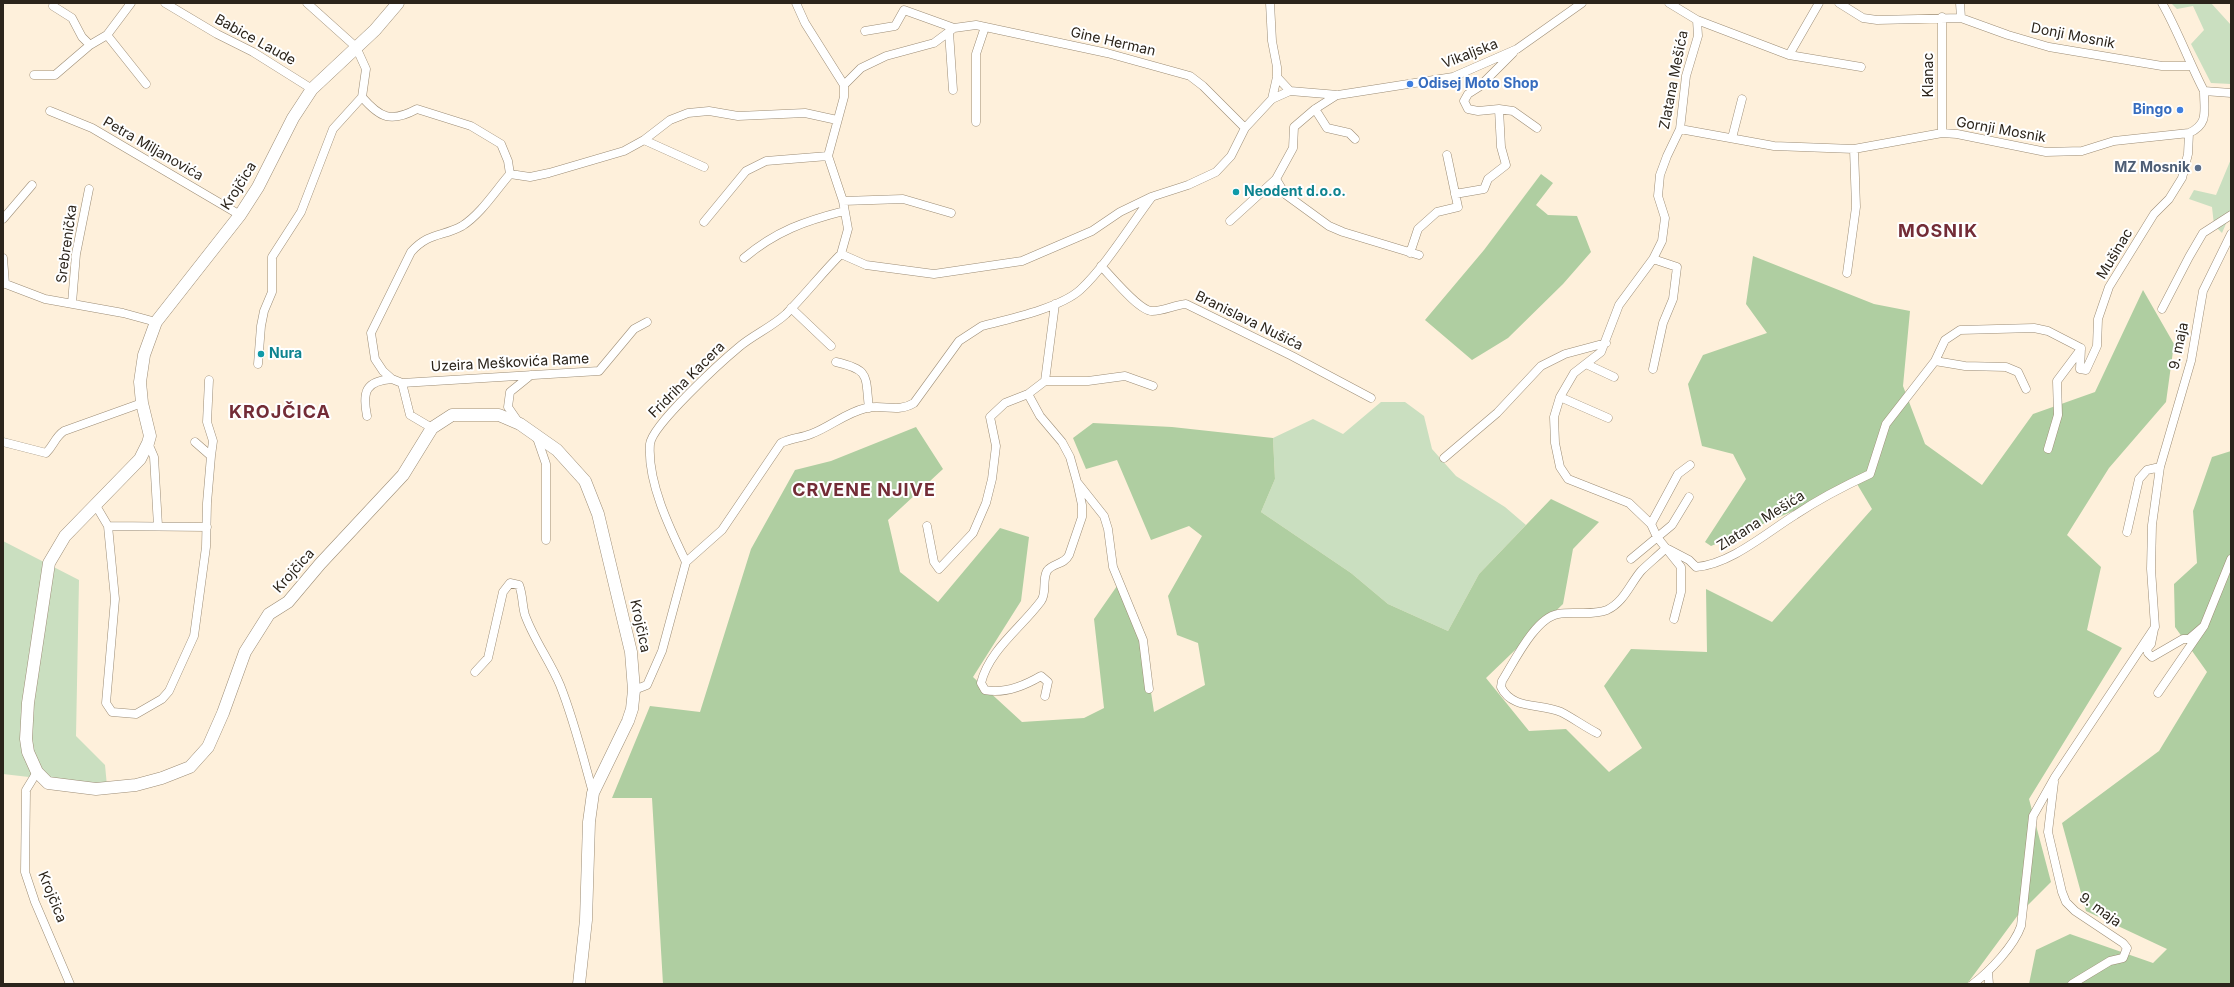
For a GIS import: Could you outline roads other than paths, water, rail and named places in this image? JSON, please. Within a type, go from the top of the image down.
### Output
[{"type":"main road","name":"Krojčica","points":[[398,3],[375,30],[312,88],[293,118],[258,187],[240,215],[156,322],[144,355],[140,382],[142,403],[148,424],[148,443],[140,459],[65,536],[49,563],[28,703],[26,739],[28,752],[37,772],[48,783],[96,789],[136,785],[162,778],[190,767],[208,746],[223,713],[244,652],[268,614],[288,602],[320,564],[385,496],[403,475],[432,428],[452,415],[499,415],[520,424],[557,450],[585,481],[595,508],[631,652],[634,690],[632,709],[628,721],[593,793],[589,822],[586,920],[579,984]]},
{"type":"street","points":[[34,75],[55,75],[90,45],[107,35],[131,3]]},
{"type":"street","name":"Babice Laude","points":[[165,3],[217,34],[253,52],[312,88]]},
{"type":"street","points":[[258,364],[261,326],[264,311],[272,292],[272,257],[301,212],[332,129],[362,96],[366,69],[356,47],[307,3]]},
{"type":"street","points":[[796,3],[805,23],[844,85],[844,97],[828,156],[844,201],[844,211],[848,229],[841,254],[866,265],[934,274],[1022,261],[1092,231],[1120,212],[1151,197],[1188,185],[1216,172],[1231,156],[1245,128],[1272,99],[1290,91],[1277,77]]},
{"type":"street","points":[[1270,3],[1277,77],[1272,99]]},
{"type":"street","name":"Vikaljska","points":[[1536,128],[1513,111],[1499,109],[1478,111],[1468,109],[1464,101],[1468,94],[1479,87],[1517,49],[1582,3]]},
{"type":"street","name":"Zlatana Mešića","points":[[1669,3],[1698,20],[1789,55],[1861,67]]},
{"type":"street","points":[[1789,55],[1819,3]]},
{"type":"street","name":"Donji Mosnik","points":[[1839,3],[1863,18],[1877,20],[1942,17],[1961,18],[2008,35],[2049,47],[2162,66],[2191,66]]},
{"type":"street","points":[[1960,3],[1961,18]]},
{"type":"street","points":[[2162,3],[2175,26],[2191,66],[2204,91],[2202,125],[2188,133]]},
{"type":"street","points":[[53,6],[72,18],[82,38],[90,45]]},
{"type":"street","name":"Gine Herman","points":[[865,31],[895,26],[904,10],[951,30]]},
{"type":"street","name":"Klanac","points":[[1942,17],[1942,133]]},
{"type":"street","name":"Zlatana Mešića","points":[[1674,619],[1681,592],[1681,567],[1657,537],[1651,524],[1629,503],[1568,478],[1564,472],[1555,443],[1554,417],[1560,397],[1574,373],[1596,358],[1606,343],[1619,306],[1653,259],[1662,241],[1665,218],[1658,196],[1660,175],[1680,129],[1686,76],[1698,36],[1698,20]]},
{"type":"street","name":"Gine Herman","points":[[844,85],[861,68],[886,56],[934,43],[951,30],[976,25],[1107,53],[1190,76],[1203,86],[1245,128]]},
{"type":"street","points":[[976,122],[976,54],[985,27]]},
{"type":"street","points":[[951,30],[953,90]]},
{"type":"street","points":[[107,35],[146,84]]},
{"type":"street","name":"Vikaljska","points":[[1290,91],[1338,94],[1453,77],[1517,49]]},
{"type":"street","points":[[2204,91],[2231,94]]},
{"type":"street","name":"Vikaljska","points":[[1230,221],[1276,179],[1293,148],[1294,127],[1315,109],[1338,94]]},
{"type":"street","points":[[362,96],[373,109],[389,118],[403,116],[416,109],[471,126],[501,144],[508,161],[510,174],[530,177],[549,173],[624,151],[644,140],[670,120],[688,113],[709,111],[738,116],[805,113],[837,120]]},
{"type":"street","points":[[1732,138],[1742,100]]},
{"type":"street","points":[[1315,109],[1327,128],[1349,133],[1355,139]]},
{"type":"street","points":[[1455,194],[1484,189],[1488,179],[1506,165],[1501,147],[1499,109]]},
{"type":"street","name":"Petra Miljanovića","points":[[50,111],[92,128],[240,215]]},
{"type":"street","name":"Gornji Mosnik","points":[[1680,129],[1774,146],[1854,149],[1942,133],[1985,138],[2046,152],[2082,151],[2114,142],[2188,133]]},
{"type":"street","name":"Mušinac","points":[[2081,348],[2080,369],[2086,370],[2097,346],[2098,319],[2109,287],[2154,214],[2169,199],[2182,178],[2188,154],[2188,133]]},
{"type":"street","points":[[644,140],[704,167]]},
{"type":"street","points":[[1847,273],[1856,207],[1854,149]]},
{"type":"street","points":[[1410,253],[1418,229],[1436,212],[1458,207],[1447,155]]},
{"type":"street","points":[[704,222],[746,171],[766,161],[828,156]]},
{"type":"street","name":"Uzeira Meškovića Rame","points":[[510,174],[477,212],[462,226],[420,241],[411,252],[371,333],[375,359],[382,371],[392,379],[402,383],[599,371],[630,333],[647,322]]},
{"type":"street","points":[[1276,179],[1285,194],[1329,226],[1343,232],[1419,255]]},
{"type":"street","points":[[3,219],[32,185]]},
{"type":"street","name":"Srebrenička","points":[[72,303],[76,254],[89,189]]},
{"type":"street","points":[[634,690],[646,685],[662,651],[686,562],[722,530],[781,444],[791,438],[811,434],[852,412],[869,408],[893,409],[908,407],[914,403],[959,341],[963,338],[982,326],[1055,304],[1079,291],[1101,266],[1151,197]]},
{"type":"street","points":[[844,201],[903,199],[951,213]]},
{"type":"street","points":[[744,258],[761,244],[774,239],[795,225],[844,211]]},
{"type":"street","name":"9. maja","points":[[2162,309],[2203,233],[2231,215]]},
{"type":"street","name":"9. maja","points":[[2204,626],[2189,639],[2183,639],[2152,657],[2148,653],[2147,649],[2151,644],[2155,627],[2151,569],[2152,525],[2160,467],[2191,361],[2202,292],[2231,234]]},
{"type":"street","name":"Fridriha Kacera","points":[[686,562],[668,525],[660,504],[651,460],[650,443],[655,432],[672,412],[739,346],[785,315],[841,254]]},
{"type":"street","name":"Srebrenička","points":[[3,258],[4,284],[31,296],[123,312],[156,322]]},
{"type":"street","points":[[1653,259],[1677,267],[1673,299],[1663,323],[1653,369]]},
{"type":"street","name":"Branislava Nušića","points":[[1101,266],[1137,303],[1150,311],[1186,304],[1292,356],[1371,398]]},
{"type":"street","points":[[1045,381],[1055,304]]},
{"type":"street","points":[[791,308],[831,346]]},
{"type":"street","points":[[2026,389],[2018,372],[2006,367],[1965,366],[1935,361],[1945,340],[1960,330],[2034,328],[2048,332],[2081,348],[2057,381],[2058,415],[2048,449]]},
{"type":"street","points":[[1444,458],[1497,413],[1541,366],[1565,354],[1606,343]]},
{"type":"street","name":"Zlatana Mešića","points":[[1666,548],[1674,551],[1696,567],[1721,562],[1795,514],[1841,488],[1870,474],[1886,424],[1935,361]]},
{"type":"street","points":[[836,362],[856,367],[865,376],[869,408]]},
{"type":"street","points":[[1586,364],[1614,377]]},
{"type":"street","points":[[520,424],[508,407],[510,392],[532,374]]},
{"type":"street","points":[[927,526],[934,562],[936,568],[939,569],[973,533],[986,503],[992,479],[996,446],[990,417],[1005,403],[1028,394],[1045,381],[1088,381],[1125,376],[1153,386]]},
{"type":"street","points":[[367,416],[364,399],[370,386],[377,380],[392,379]]},
{"type":"street","points":[[95,504],[108,526],[115,599],[106,703],[112,712],[136,714],[162,699],[169,691],[186,658],[194,636],[207,527],[213,441],[207,422],[209,380]]},
{"type":"street","points":[[402,383],[410,415],[432,428]]},
{"type":"street","points":[[1028,394],[1040,416],[1062,442],[1070,457],[1082,505],[1082,517],[1066,560],[1050,567],[1046,572],[1042,600],[994,657],[983,676],[981,684],[985,690],[992,691],[1019,688],[1041,676],[1048,682],[1045,696]]},
{"type":"street","points":[[1560,397],[1608,418]]},
{"type":"street","points":[[3,442],[46,452],[53,446],[57,436],[72,428],[142,403]]},
{"type":"street","points":[[536,434],[546,464],[546,540]]},
{"type":"street","points":[[195,442],[212,456]]},
{"type":"street","points":[[148,443],[154,457],[158,526]]},
{"type":"street","points":[[1651,524],[1678,474],[1690,465]]},
{"type":"street","points":[[2127,532],[2139,479],[2147,470],[2160,467]]},
{"type":"street","points":[[1077,482],[1104,516],[1108,529],[1113,567],[1143,640],[1149,690]]},
{"type":"street","points":[[1631,559],[1672,525],[1689,497]]},
{"type":"street","points":[[108,526],[207,527]]},
{"type":"street","points":[[1597,733],[1562,712],[1541,706],[1517,703],[1508,699],[1501,687],[1502,681],[1534,630],[1543,621],[1557,614],[1599,612],[1608,609],[1620,600],[1640,572],[1666,548]]},
{"type":"street","name":"9. maja","points":[[2158,693],[2204,626],[2231,559]]},
{"type":"street","name":"Krojčica","points":[[475,672],[488,658],[503,592],[510,583],[519,585],[524,613],[537,643],[548,658],[575,728],[593,793]]},
{"type":"street","name":"9. maja","points":[[1973,984],[1988,972],[2017,936],[2021,926],[2033,816],[2054,777],[2155,627]]},
{"type":"street","name":"Krojčica","points":[[37,772],[26,790],[25,872],[35,902],[70,984]]},
{"type":"street","name":"9. maja","points":[[2054,777],[2048,832],[2062,892],[2066,902],[2075,911],[2123,943],[2127,948],[2123,958],[2110,961],[2072,984]]},
{"type":"street","points":[[1988,972],[1989,984]]},
{"type":"place","name":"Odisej Moto Shop","points":[[1410,84]]},
{"type":"place","name":"Bingo","points":[[2180,110]]},
{"type":"place","name":"MZ Mosnik","points":[[2198,168]]},
{"type":"place","name":"Neodent d.o.o.","points":[[1236,192]]},
{"type":"place","name":"Nura","points":[[261,354]]},
{"type":"district","name":"MOSNIK","points":[[1938,232]]},
{"type":"district","name":"KROJČICA","points":[[280,413]]},
{"type":"district","name":"CRVENE NJIVE","points":[[864,491]]}]
